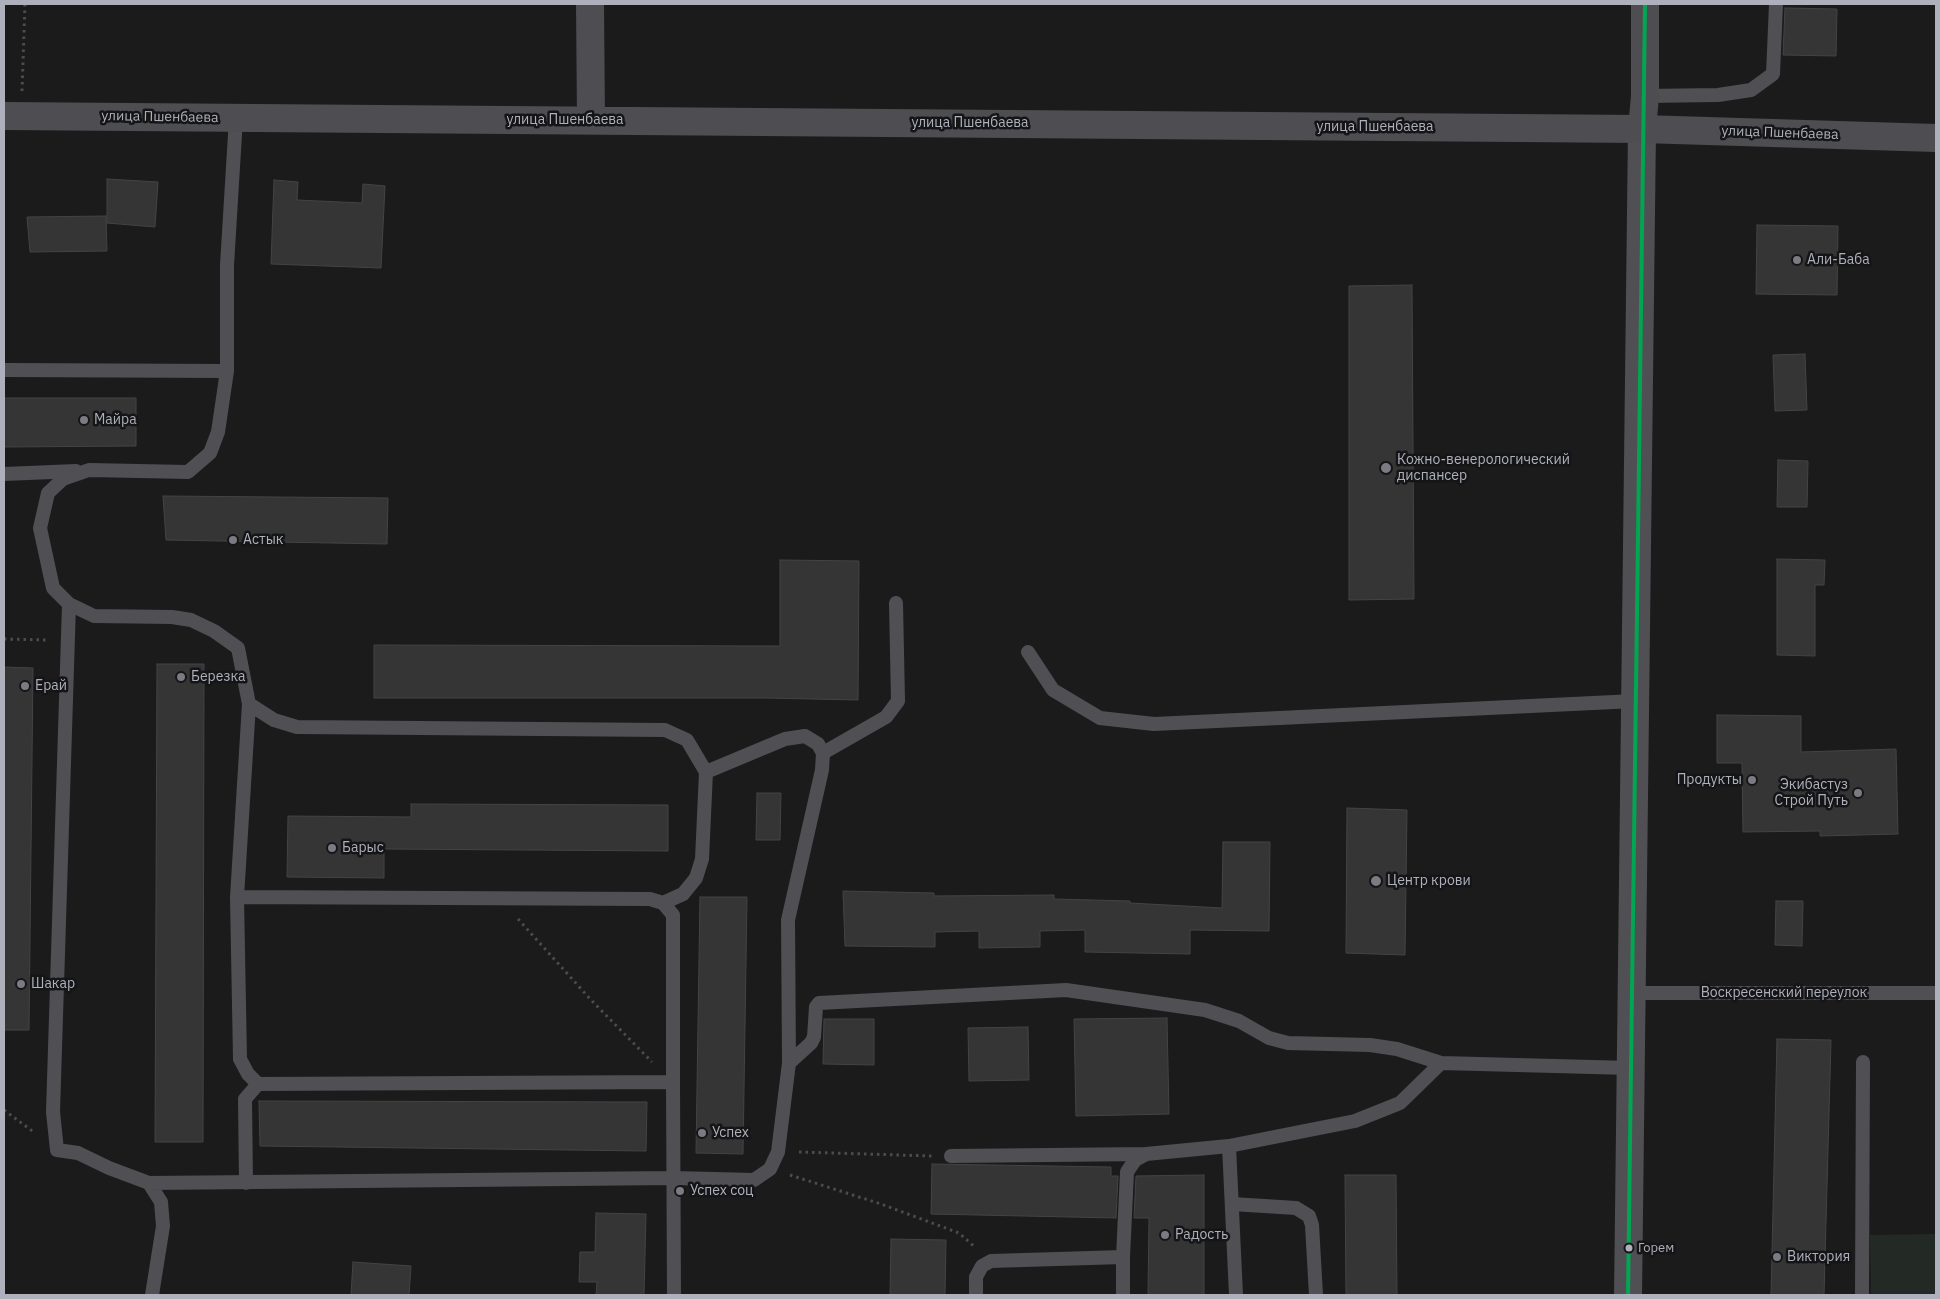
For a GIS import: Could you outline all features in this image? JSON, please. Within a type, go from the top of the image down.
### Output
[{"type":"main road","points":[[590,4],[591,120]]},
{"type":"main road","points":[[1642,129],[1645,96],[1645,4]]},
{"type":"main road","name":"улица Пшенбаева","points":[[13,116],[1642,129],[1936,138]]},
{"type":"street","points":[[1628,1295],[1642,129]]},
{"type":"lane","points":[[1645,96],[1718,95],[1751,90],[1773,74],[1776,4]]},
{"type":"lane","points":[[4,474],[89,470],[188,472],[210,453],[218,432],[227,371],[227,265],[236,118]]},
{"type":"lane","points":[[4,370],[227,371]]},
{"type":"lane","points":[[89,470],[63,479],[48,493],[40,528],[53,588],[70,604],[94,616],[172,617],[190,620],[214,631],[238,648],[249,704],[237,897],[240,1059],[248,1074],[258,1084],[673,1082]]},
{"type":"lane","points":[[823,752],[886,717],[898,701],[896,602]]},
{"type":"lane","points":[[70,604],[53,1112],[57,1150],[78,1152],[109,1168],[149,1184],[674,1178],[754,1180],[770,1169],[778,1152],[789,1063],[788,920],[822,770],[823,752],[818,744],[804,736],[785,738],[706,772]]},
{"type":"lane","points":[[1028,652],[1053,690],[1100,718],[1154,724],[1635,701]]},
{"type":"lane","points":[[249,704],[274,720],[297,727],[665,730],[687,740],[706,772],[702,859],[696,878],[683,894],[663,903]]},
{"type":"lane","points":[[237,897],[650,899],[663,903],[673,915],[674,1295]]},
{"type":"lane","points":[[789,1063],[811,1043],[814,1037],[816,1007],[819,1003],[1066,990],[1206,1010],[1238,1021],[1269,1038],[1288,1043],[1370,1045],[1398,1049],[1441,1063],[1630,1068]]},
{"type":"lane","name":"Воскресенский переулок","points":[[1631,994],[1936,993]]},
{"type":"lane","points":[[1862,1295],[1863,1062]]},
{"type":"lane","points":[[950,1156],[1146,1154],[1229,1146],[1355,1121],[1387,1109],[1400,1103],[1441,1063]]},
{"type":"lane","points":[[246,1183],[245,1099],[258,1084]]},
{"type":"lane","points":[[1229,1146],[1236,1295]]},
{"type":"lane","points":[[1123,1295],[1122,1257],[1126,1172],[1136,1160],[1146,1154]]},
{"type":"lane","points":[[149,1184],[160,1202],[163,1226],[152,1295]]},
{"type":"lane","points":[[1232,1204],[1296,1208],[1309,1216],[1312,1225],[1316,1295]]},
{"type":"lane","points":[[976,1295],[976,1277],[982,1266],[991,1261],[1122,1257]]},
{"type":"path","points":[[13,116],[25,4]]},
{"type":"path","points":[[4,639],[68,641]]},
{"type":"path","points":[[499,898],[592,1002],[673,1082]]},
{"type":"path","points":[[4,1110],[57,1150]]},
{"type":"path","points":[[778,1152],[950,1156]]},
{"type":"path","points":[[770,1169],[882,1204],[959,1233],[991,1261]]},
{"type":"shaded area","points":[[1936,1234],[1936,1295],[1871,1295],[1870,1235]]},
{"type":"building","points":[[1785,8],[1837,9],[1836,56],[1783,55]]},
{"type":"building","points":[[107,179],[158,182],[155,227],[107,223]]},
{"type":"building","points":[[274,180],[298,182],[297,200],[362,203],[363,184],[385,186],[381,268],[271,264]]},
{"type":"building","points":[[106,216],[107,251],[30,252],[27,217]]},
{"type":"building","name":"Али-Баба","points":[[1757,225],[1838,226],[1837,295],[1756,294]]},
{"type":"building","points":[[1412,285],[1414,599],[1349,600],[1349,286]]},
{"type":"building","points":[[1805,354],[1807,410],[1775,411],[1773,355]]},
{"type":"building","points":[[4,398],[136,398],[136,446],[4,447]]},
{"type":"building","points":[[1778,460],[1808,461],[1807,507],[1777,507]]},
{"type":"building","points":[[163,496],[388,498],[387,544],[166,540]]},
{"type":"building","points":[[1777,559],[1825,560],[1824,585],[1815,585],[1815,656],[1777,655]]},
{"type":"building","points":[[780,560],[859,561],[858,700],[766,698],[374,698],[374,645],[780,646]]},
{"type":"building","points":[[157,664],[204,664],[203,1142],[155,1142]]},
{"type":"building","points":[[4,667],[33,668],[29,1030],[4,1030]]},
{"type":"building","points":[[1717,715],[1801,716],[1801,752],[1896,749],[1898,834],[1820,836],[1820,831],[1743,832],[1742,763],[1717,763]]},
{"type":"building","points":[[757,793],[781,793],[780,840],[756,840]]},
{"type":"building","points":[[411,804],[668,805],[668,851],[384,849],[384,878],[287,877],[288,816],[411,817]]},
{"type":"building","name":"Центр крови","points":[[1347,808],[1407,810],[1405,955],[1346,953]]},
{"type":"building","points":[[1223,842],[1270,842],[1269,931],[1190,930],[1190,954],[1085,952],[1085,930],[1040,931],[1040,947],[979,948],[979,931],[935,932],[935,947],[845,946],[843,891],[934,893],[934,896],[1054,895],[1054,899],[1130,901],[1130,903],[1222,908]]},
{"type":"building","points":[[700,897],[747,897],[743,1154],[696,1153]]},
{"type":"building","points":[[1776,901],[1803,901],[1802,946],[1775,945]]},
{"type":"building","points":[[1167,1018],[1169,1114],[1076,1116],[1074,1019]]},
{"type":"building","points":[[824,1019],[874,1019],[874,1065],[823,1064]]},
{"type":"building","points":[[1028,1027],[1029,1080],[969,1081],[968,1028]]},
{"type":"building","points":[[1777,1039],[1831,1040],[1824,1295],[1771,1295]]},
{"type":"building","points":[[259,1101],[647,1102],[646,1151],[260,1146]]},
{"type":"building","points":[[932,1164],[1111,1167],[1111,1176],[1118,1176],[1116,1218],[931,1214]]},
{"type":"building","points":[[1204,1175],[1204,1295],[1148,1295],[1149,1218],[1134,1218],[1136,1176]]},
{"type":"building","points":[[1345,1175],[1396,1175],[1397,1295],[1346,1295]]},
{"type":"building","points":[[596,1213],[646,1214],[644,1295],[596,1295],[597,1282],[579,1282],[580,1252],[595,1252]]},
{"type":"building","points":[[891,1239],[946,1240],[945,1295],[890,1295]]},
{"type":"building","points":[[353,1262],[411,1266],[409,1295],[351,1295]]},
{"type":"transit line","points":[[1628,1295],[1645,4]]},
{"type":"place","name":"Али-Баба","points":[[1797,260]]},
{"type":"place","name":"Майра","points":[[84,420]]},
{"type":"place","name":"Кожно-венерологический диспансер","points":[[1386,468]]},
{"type":"place","name":"Астык","points":[[233,540]]},
{"type":"place","name":"Березка","points":[[181,677]]},
{"type":"place","name":"Ерай","points":[[25,686]]},
{"type":"place","name":"Продукты","points":[[1752,780]]},
{"type":"place","name":"Экибастуз Строй Путь","points":[[1858,793]]},
{"type":"place","name":"Барыс","points":[[332,848]]},
{"type":"place","name":"Центр крови","points":[[1376,881]]},
{"type":"place","name":"Шакар","points":[[21,984]]},
{"type":"place","name":"Успех","points":[[702,1133]]},
{"type":"place","name":"Успех соц","points":[[680,1191]]},
{"type":"place","name":"Радость","points":[[1165,1235]]},
{"type":"place","name":"Горем","points":[[1629,1248]]},
{"type":"place","name":"Виктория","points":[[1777,1257]]}]
